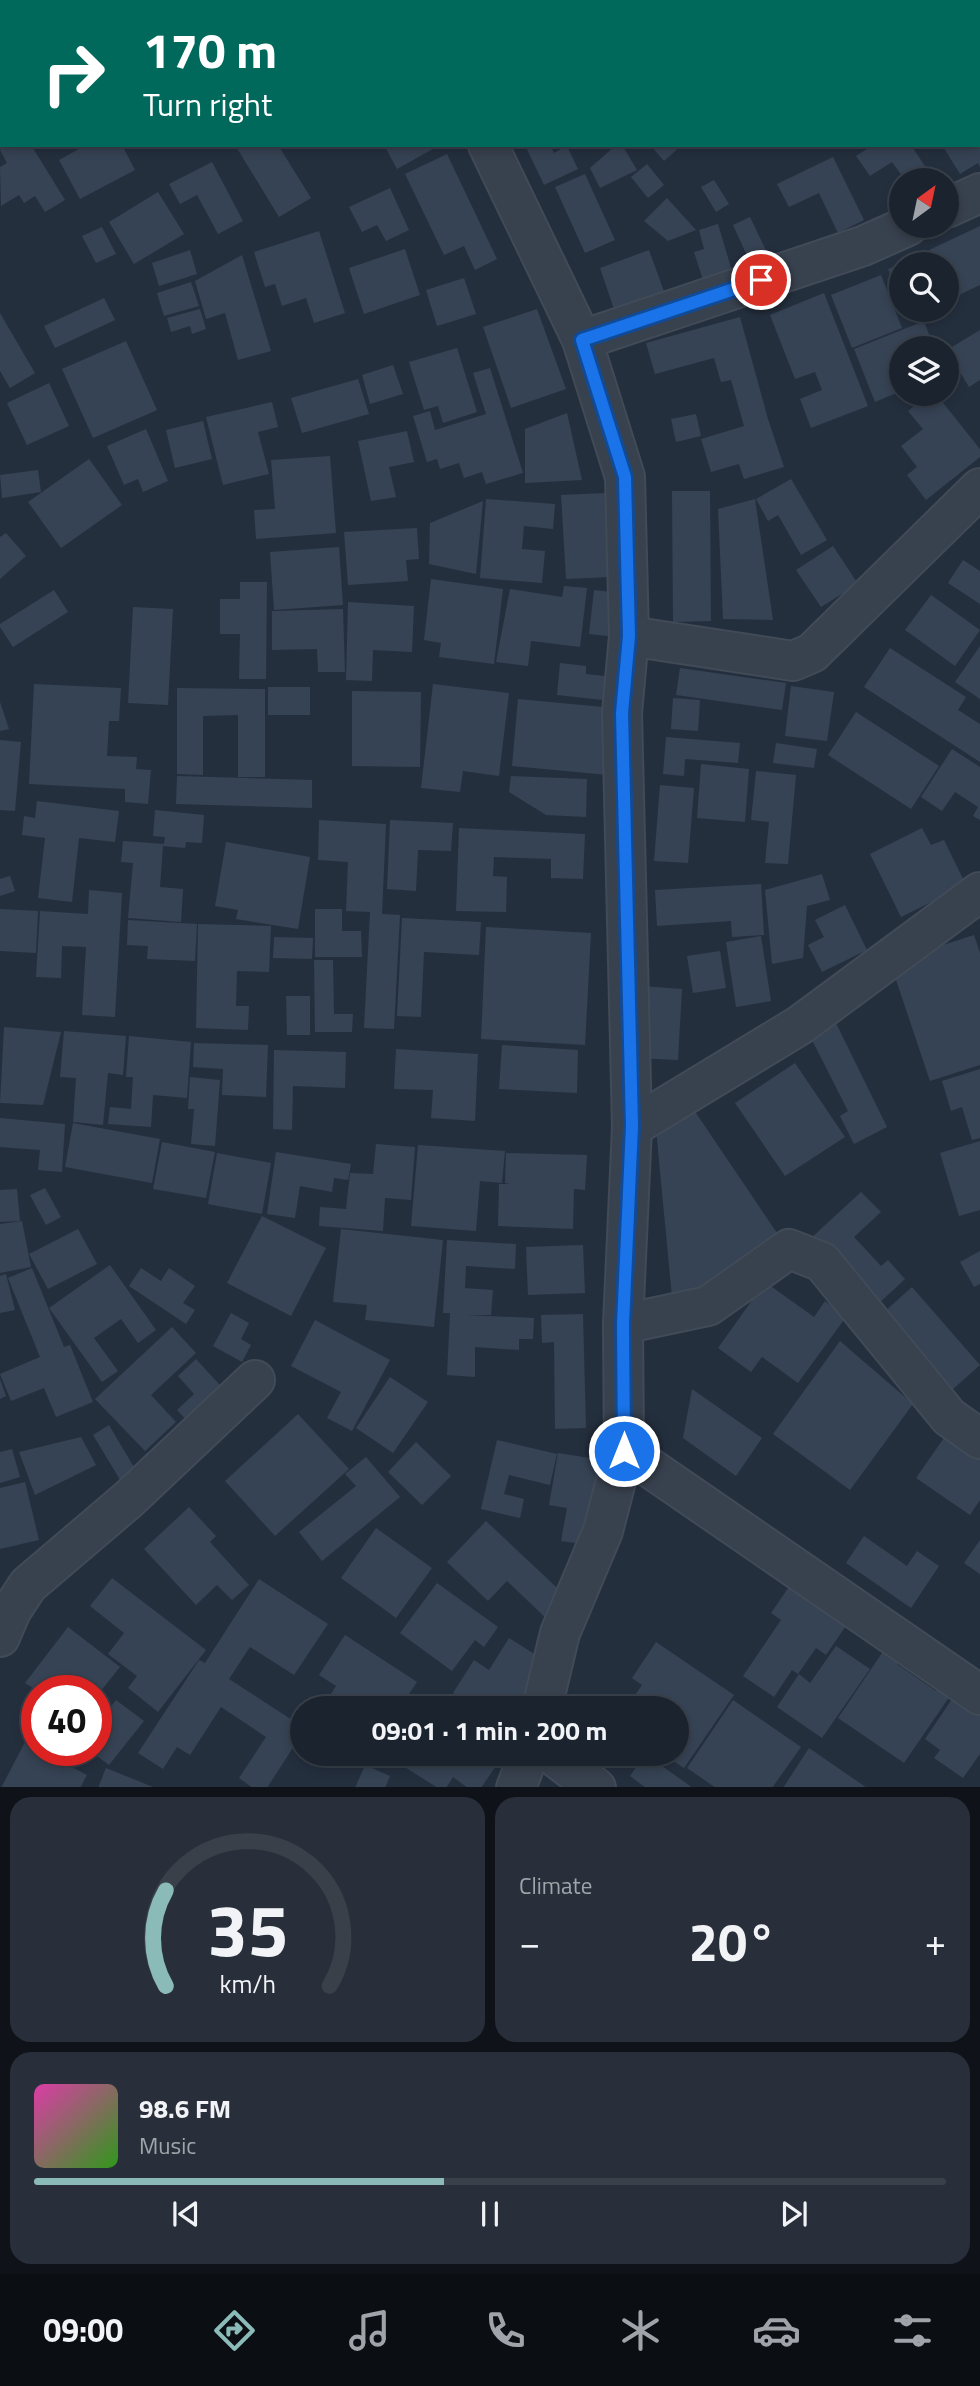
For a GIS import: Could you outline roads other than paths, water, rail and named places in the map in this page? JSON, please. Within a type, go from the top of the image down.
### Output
[{"type":"street","points":[[489,147],[582,340],[625,477],[629,636],[622,713],[632,1126],[623,1324],[624,1451],[603,1531],[560,1633],[545,1696]]},
{"type":"street","points":[[959,203],[980,193]]},
{"type":"street","points":[[582,340],[863,246],[889,234]]},
{"type":"street","points":[[629,636],[793,660],[812,653],[980,488]]},
{"type":"street","points":[[632,1126],[800,1025],[980,892]]},
{"type":"street","points":[[623,1324],[708,1306],[789,1249],[822,1262],[949,1417],[980,1439]]},
{"type":"street","points":[[0,1637],[11,1611],[28,1585],[129,1499],[254,1380]]},
{"type":"street","points":[[624,1451],[980,1695]]},
{"type":"street","points":[[516,1787],[524,1766]]},
{"type":"street","points":[[567,1766],[596,1787]]}]
